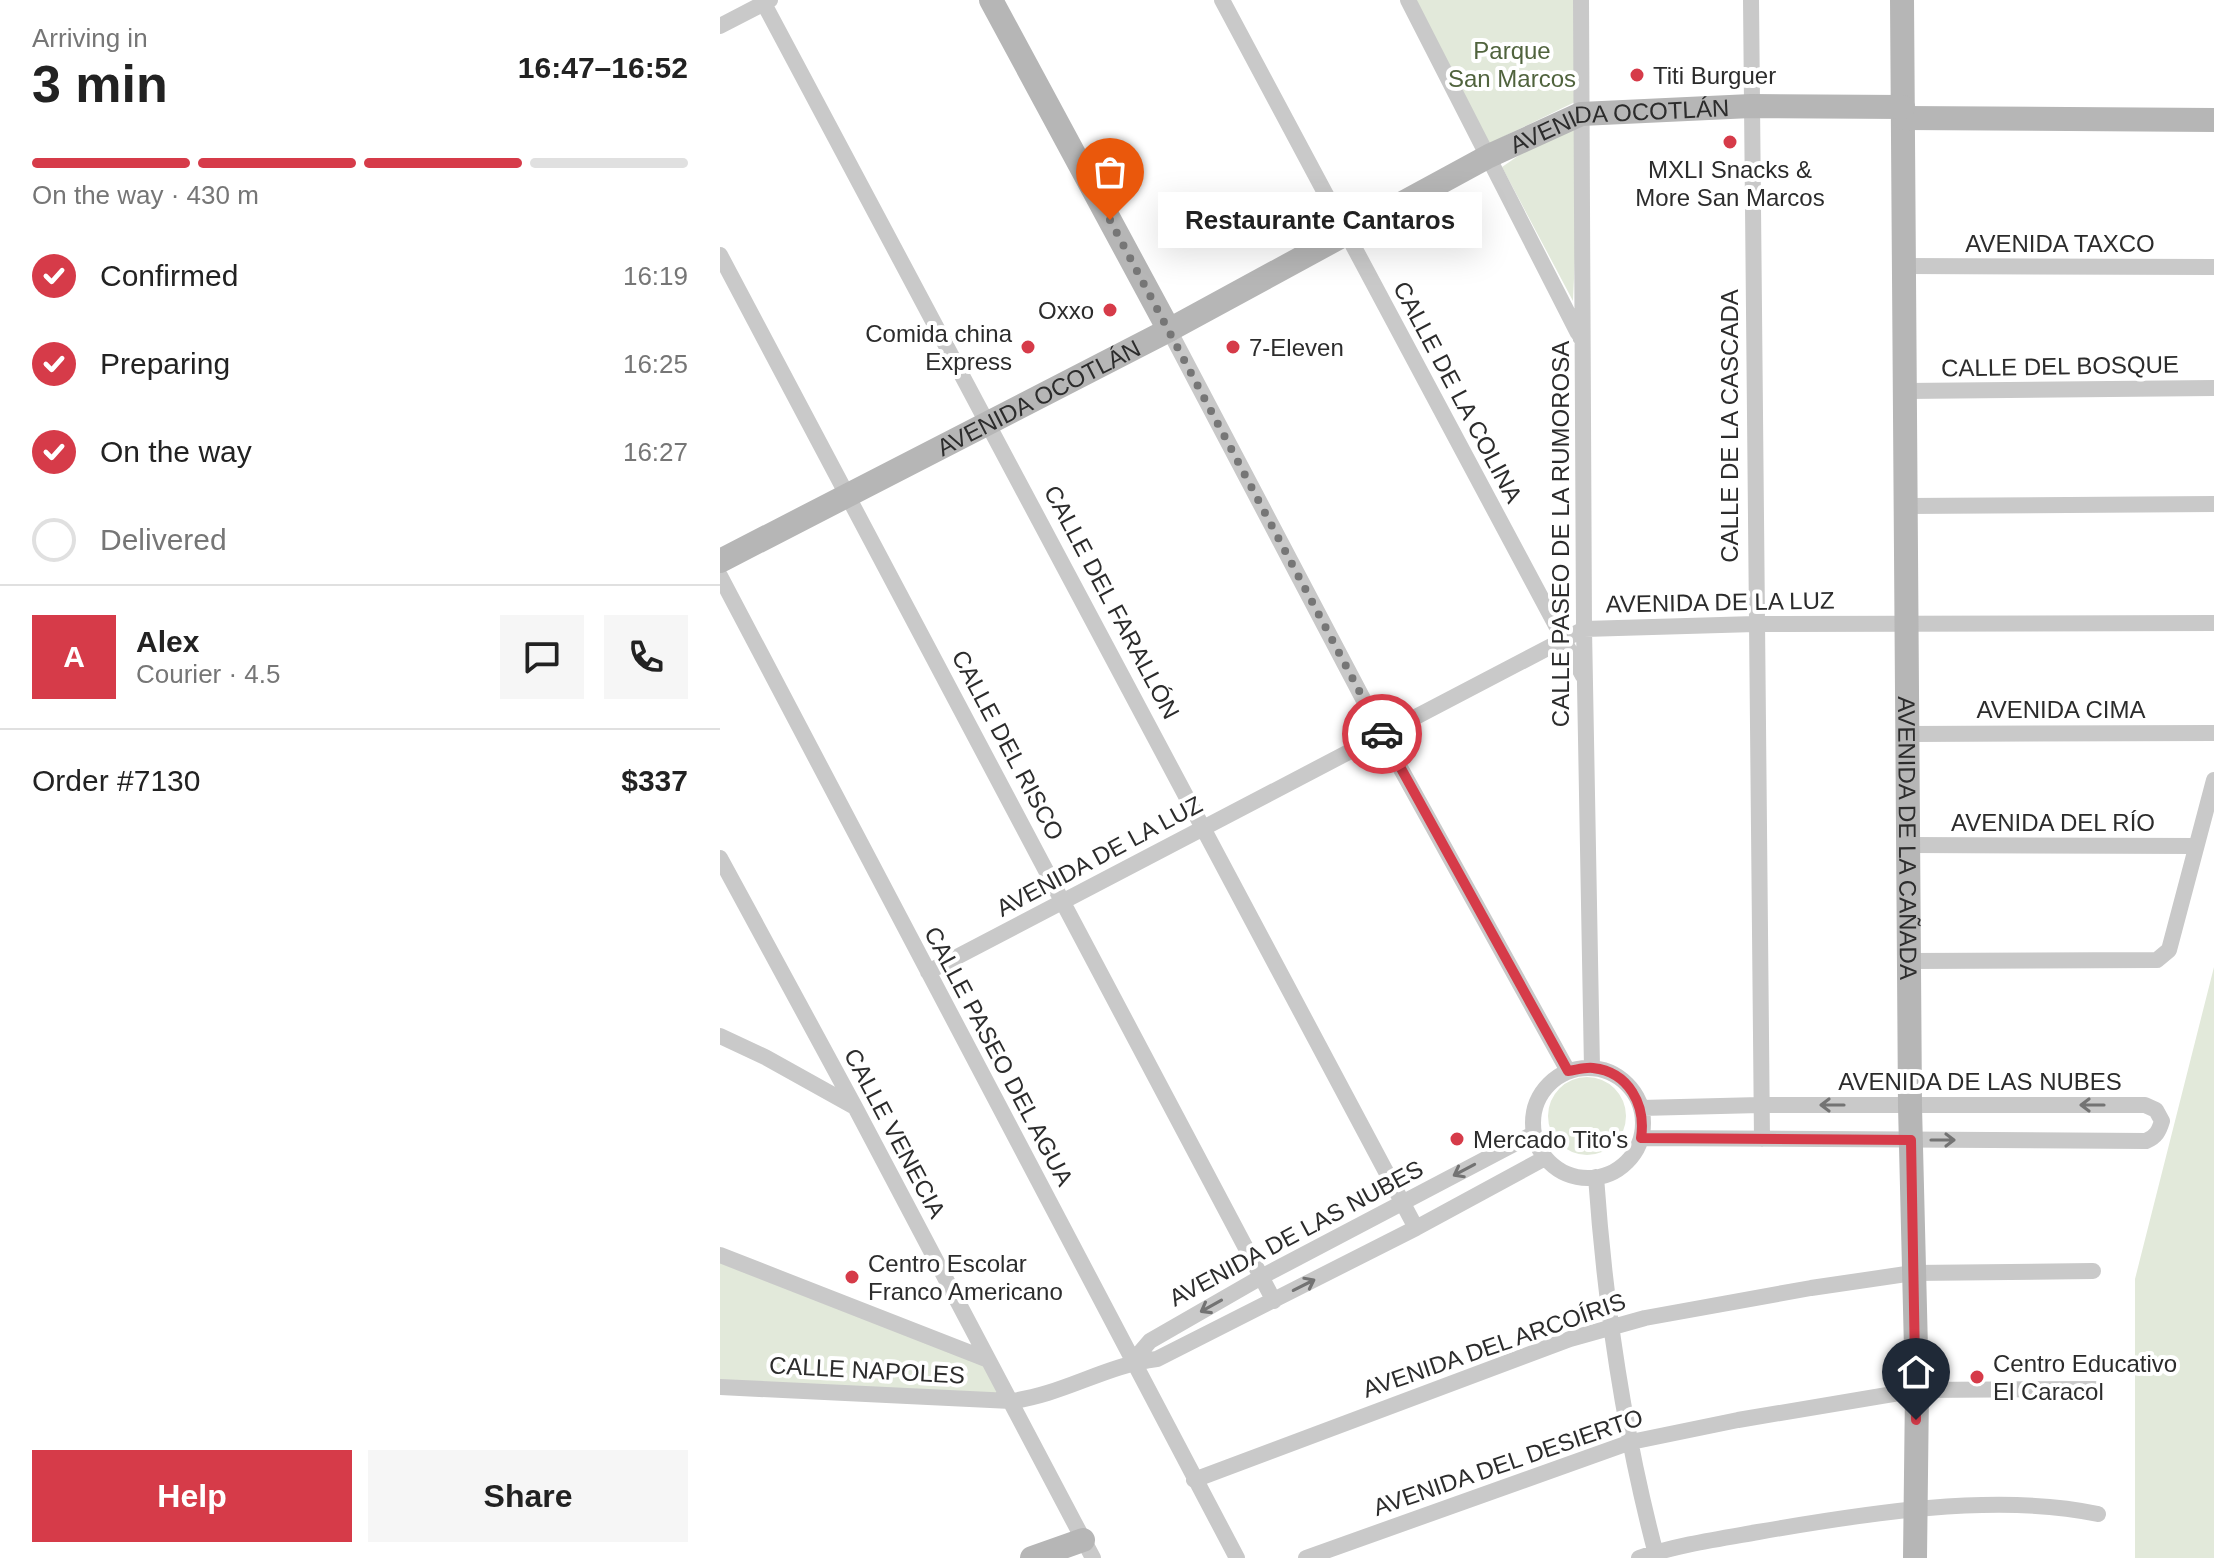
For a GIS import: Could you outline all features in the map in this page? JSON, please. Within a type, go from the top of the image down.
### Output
[{"type":"main road","points":[[991,0],[1169,330]]},
{"type":"main road","name":"AVENIDA DE LA CAÑADA","points":[[1902,0],[1910,1106],[1917,1390],[1915,1558]]},
{"type":"main road","name":"AVENIDA OCOTLÁN","points":[[720,561],[1169,330],[1489,156],[1581,114],[1751,106],[2214,120]]},
{"type":"main road","points":[[1032,1558],[1088,1549]]},
{"type":"street","name":"CALLE DE LA COLINA","points":[[1222,0],[1584,679]]},
{"type":"street","points":[[1408,0],[1583,342]]},
{"type":"street","name":"CALLE PASEO DE LA RUMOROSA","points":[[1581,0],[1584,679],[1592,1068]]},
{"type":"street","name":"CALLE DE LA CASCADA","points":[[1751,0],[1762,1139]]},
{"type":"street","points":[[720,26],[765,1]]},
{"type":"street","name":"CALLE DEL FARALLÓN","points":[[765,1],[1416,1228]]},
{"type":"street","name":"CALLE DEL RISCO","points":[[720,255],[1274,1301]]},
{"type":"street","name":"AVENIDA TAXCO","points":[[1905,266],[2214,267]]},
{"type":"street","points":[[1169,330],[1381,733],[1568,1071]]},
{"type":"street","name":"CALLE DEL BOSQUE","points":[[1906,391],[2214,388]]},
{"type":"street","points":[[1907,506],[2214,504]]},
{"type":"street","name":"CALLE PASEO DEL AGUA","points":[[720,576],[1237,1558]]},
{"type":"street","name":"AVENIDA DE LA LUZ","points":[[928,972],[1584,629],[1755,624],[2214,623]]},
{"type":"street","name":"AVENIDA CIMA","points":[[1908,734],[2214,733]]},
{"type":"street","points":[[1910,961],[2157,960],[2169,950],[2214,780]]},
{"type":"street","name":"AVENIDA DEL RÍO","points":[[1909,845],[2196,846]]},
{"type":"street","name":"CALLE VENECIA","points":[[720,858],[1088,1549]]},
{"type":"street","points":[[720,1036],[855,1107]]},
{"type":"street","points":[[1592,1068],[1613,1074],[1631,1088],[1641,1108],[1641,1138],[1631,1157],[1616,1170],[1596,1177],[1577,1177],[1559,1170],[1545,1158],[1533,1134],[1533,1114],[1539,1096],[1552,1081],[1568,1071],[1592,1068]]},
{"type":"street","name":"AVENIDA DE LAS NUBES","points":[[1641,1108],[2145,1105],[2156,1110],[2162,1121],[2160,1131],[2146,1141],[1641,1138]]},
{"type":"street","name":"AVENIDA DE LAS NUBES","points":[[1132,1362],[1150,1341],[1263,1276],[1533,1134]]},
{"type":"street","name":"AVENIDA DE LAS NUBES","points":[[1011,1401],[1048,1392],[1132,1362],[1157,1359],[1416,1228],[1545,1158]]},
{"type":"street","points":[[1596,1177],[1611,1326],[1631,1442],[1657,1555]]},
{"type":"street","points":[[720,1255],[986,1359]]},
{"type":"street","name":"AVENIDA DEL ARCOÍRIS","points":[[1194,1480],[1494,1366],[1611,1326],[1753,1298],[1913,1273],[2093,1271]]},
{"type":"street","name":"CALLE NAPOLES","points":[[720,1387],[1011,1401]]},
{"type":"street","name":"AVENIDA DEL DESIERTO","points":[[1306,1558],[1631,1442],[1738,1420],[1917,1390],[2095,1389]]},
{"type":"street","points":[[1639,1558],[1783,1528],[1914,1508],[2056,1508],[2098,1514]]},
{"type":"green space","name":"Parque San Marcos","points":[[1412,0],[1579,0],[1580,143],[1573,301],[1502,167],[1579,114],[1577,101],[1484,146]]},
{"type":"green space","points":[[2214,967],[2214,1558],[2135,1558],[2135,1279]]},
{"type":"green space","points":[[1579,1077],[1595,1077],[1609,1083],[1620,1094],[1626,1116],[1620,1138],[1609,1149],[1595,1155],[1579,1155],[1565,1149],[1554,1138],[1548,1124],[1548,1108],[1554,1094],[1565,1083]]},
{"type":"green space","points":[[720,1260],[993,1367],[1013,1405],[720,1388]]},
{"type":"way so far","points":[[1110,220],[1382,734]]},
{"type":"place","name":"Titi Burguer","points":[[1637,75]]},
{"type":"place","name":"MXLI Snacks & More San Marcos","points":[[1730,142]]},
{"type":"place","name":"Restaurante Cantaros","points":[[1110,220]]},
{"type":"place","name":"Oxxo","points":[[1110,310]]},
{"type":"place","name":"Comida china Express","points":[[1028,347]]},
{"type":"place","name":"7-Eleven","points":[[1233,347]]},
{"type":"place","name":"Mercado Tito's","points":[[1457,1139]]},
{"type":"place","name":"Centro Escolar Franco Americano","points":[[852,1277]]},
{"type":"place","name":"Centro Educativo El Caracol","points":[[1977,1377]]},
{"type":"route","points":[[1382,734],[1568,1071],[1592,1068],[1613,1074],[1631,1088],[1641,1108],[1641,1138],[1911,1140],[1916,1420]]}]
